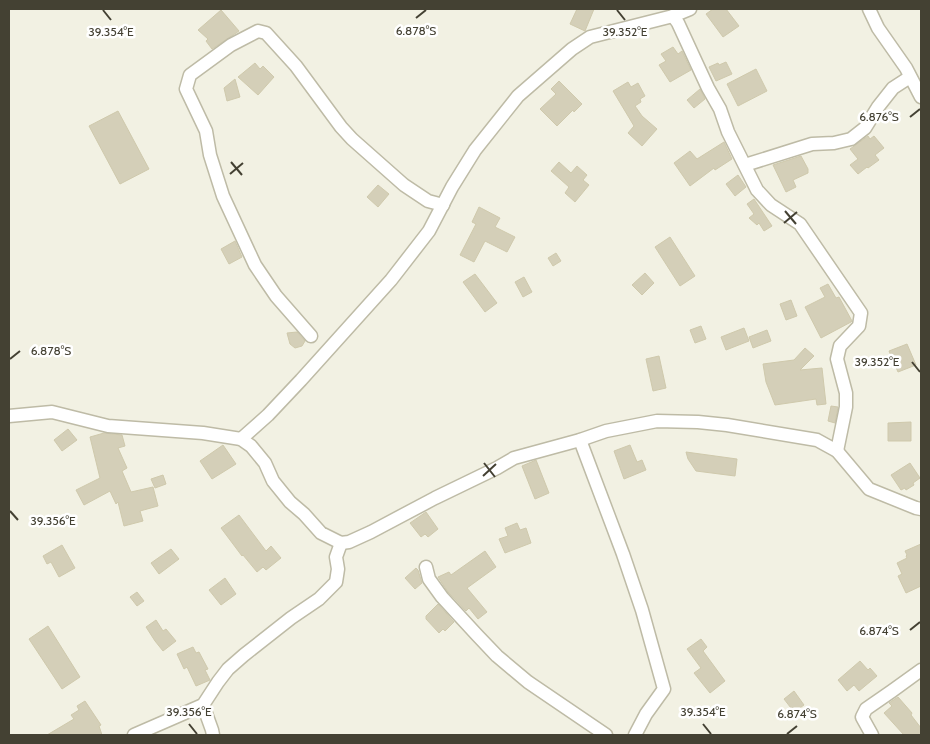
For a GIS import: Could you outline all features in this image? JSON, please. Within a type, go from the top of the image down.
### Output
[{"type":"street","points":[[240,439],[301,380],[391,280],[429,231],[475,150],[518,96],[572,48],[590,37],[673,16],[690,9]]},
{"type":"street","points":[[869,9],[878,28],[906,68],[921,97]]},
{"type":"street","points":[[673,16],[720,109],[728,132],[757,190],[771,205],[800,224],[861,313],[859,326],[840,346],[837,359],[846,394],[846,407],[836,451]]},
{"type":"street","points":[[311,336],[276,296],[260,273],[241,235],[223,196],[210,155],[206,131],[186,89],[190,75],[242,39],[258,31],[266,33],[296,66],[352,139],[404,186],[428,201],[443,205]]},
{"type":"street","points":[[745,165],[812,144],[834,143],[851,139],[865,128],[893,88],[910,77]]},
{"type":"street","points":[[9,416],[52,412],[108,426],[203,433],[240,439],[251,446],[265,463],[273,481],[290,502],[321,533],[341,543],[349,542],[371,532],[514,458],[606,431],[657,421],[727,425],[817,440],[836,451],[869,489],[916,508],[921,508]]},
{"type":"street","points":[[580,440],[642,610],[664,689],[634,735]]},
{"type":"street","points":[[134,735],[203,705],[228,669],[244,654],[319,599],[336,582],[338,569],[336,557],[341,543]]},
{"type":"street","points":[[426,567],[429,579],[442,597],[498,656],[528,682],[606,735]]},
{"type":"street","points":[[872,735],[862,717],[866,709],[921,670]]},
{"type":"street","points":[[203,705],[213,735]]},
{"type":"building","points":[[577,9],[594,9],[585,31],[570,24]]},
{"type":"building","points":[[713,9],[726,9],[739,26],[723,37],[706,14]]},
{"type":"building","points":[[221,10],[239,31],[212,49],[206,41],[208,39],[198,30]]},
{"type":"building","points":[[673,47],[678,54],[682,51],[691,70],[670,82],[659,65],[666,61],[661,54]]},
{"type":"building","points":[[726,62],[732,74],[716,81],[709,67]]},
{"type":"building","points":[[255,63],[260,69],[263,66],[274,77],[258,95],[238,77]]},
{"type":"building","points":[[756,69],[767,91],[738,106],[727,84]]},
{"type":"building","points":[[235,79],[240,97],[227,101],[224,88]]},
{"type":"building","points":[[559,81],[582,104],[557,126],[540,109],[556,94],[551,89]]},
{"type":"building","points":[[628,82],[631,87],[638,83],[645,96],[635,106],[642,116],[657,129],[642,146],[628,133],[634,126],[613,91]]},
{"type":"building","points":[[700,89],[705,99],[694,108],[687,100]]},
{"type":"building","points":[[118,111],[149,169],[120,184],[89,126]]},
{"type":"building","points":[[868,136],[870,139],[874,136],[884,148],[875,155],[879,160],[858,174],[850,165],[858,159],[850,149]]},
{"type":"building","points":[[724,142],[732,159],[715,170],[714,168],[690,186],[674,163],[690,151],[697,159]]},
{"type":"building","points":[[801,156],[808,169],[808,173],[793,180],[796,187],[786,192],[773,165]]},
{"type":"building","points":[[559,162],[571,173],[577,166],[587,175],[583,180],[589,185],[575,202],[565,193],[569,187],[551,171]]},
{"type":"building","points":[[738,175],[746,187],[735,196],[726,184]]},
{"type":"building","points":[[378,185],[389,194],[378,207],[367,197]]},
{"type":"building","points":[[754,199],[772,226],[764,231],[759,223],[757,225],[749,218],[754,214],[747,204]]},
{"type":"building","points":[[479,207],[500,218],[495,227],[515,237],[507,252],[485,241],[474,262],[460,255],[476,224],[472,222]]},
{"type":"building","points":[[670,237],[695,276],[680,286],[655,247]]},
{"type":"building","points":[[235,241],[242,257],[229,264],[221,249]]},
{"type":"building","points":[[556,253],[561,261],[553,266],[548,258]]},
{"type":"building","points":[[645,273],[654,283],[642,295],[632,285]]},
{"type":"building","points":[[475,274],[497,303],[485,312],[463,282]]},
{"type":"building","points":[[524,277],[532,292],[523,297],[515,282]]},
{"type":"building","points":[[828,284],[836,298],[839,297],[852,321],[821,338],[805,307],[825,297],[820,288]]},
{"type":"building","points":[[791,300],[797,316],[786,320],[780,304]]},
{"type":"building","points":[[701,326],[706,339],[695,343],[690,330]]},
{"type":"building","points":[[744,328],[749,341],[726,350],[721,337]]},
{"type":"building","points":[[767,330],[771,341],[753,348],[749,337]]},
{"type":"building","points":[[297,332],[305,341],[302,346],[295,348],[290,344],[287,333]]},
{"type":"building","points":[[907,344],[916,365],[898,372],[889,351]]},
{"type":"building","points":[[805,348],[814,356],[800,370],[822,368],[826,404],[817,405],[816,399],[775,405],[766,382],[763,364],[794,360]]},
{"type":"building","points":[[659,356],[666,388],[653,391],[646,359]]},
{"type":"building","points":[[831,406],[838,407],[835,423],[828,421]]},
{"type":"building","points":[[911,422],[911,441],[888,441],[888,423]]},
{"type":"building","points":[[68,429],[77,440],[62,451],[54,440]]},
{"type":"building","points":[[104,433],[122,435],[125,446],[118,448],[127,468],[122,471],[131,492],[153,487],[158,506],[140,511],[143,521],[124,526],[118,502],[116,504],[110,491],[84,505],[76,490],[100,478],[90,437]]},
{"type":"building","points":[[223,445],[236,464],[212,479],[200,461]]},
{"type":"building","points":[[630,445],[637,462],[642,460],[646,470],[624,479],[614,451]]},
{"type":"building","points":[[686,452],[737,459],[735,476],[696,471]]},
{"type":"building","points":[[536,460],[549,493],[535,499],[522,466]]},
{"type":"building","points":[[910,463],[920,478],[913,483],[914,485],[906,490],[905,488],[901,490],[891,475]]},
{"type":"building","points":[[163,475],[166,484],[155,488],[151,479]]},
{"type":"building","points":[[426,512],[438,529],[428,537],[425,534],[421,537],[410,523]]},
{"type":"building","points":[[239,515],[266,551],[271,546],[281,558],[266,570],[263,567],[257,572],[221,528]]},
{"type":"building","points":[[517,523],[520,530],[526,528],[531,543],[505,553],[499,539],[508,536],[505,528]]},
{"type":"building","points":[[921,544],[921,586],[906,593],[898,576],[902,574],[897,563],[907,558],[905,551]]},
{"type":"building","points":[[62,545],[75,568],[59,577],[51,562],[47,564],[43,556]]},
{"type":"building","points":[[171,549],[179,559],[159,574],[151,563]]},
{"type":"building","points":[[485,551],[496,567],[467,588],[487,612],[478,619],[469,608],[466,611],[448,592],[438,577],[449,572],[451,575]]},
{"type":"building","points":[[416,568],[422,583],[415,589],[405,578]]},
{"type":"building","points":[[225,578],[236,594],[221,605],[209,590]]},
{"type":"building","points":[[137,592],[144,601],[137,606],[130,597]]},
{"type":"building","points":[[438,604],[454,622],[445,631],[443,629],[439,633],[426,619],[426,616]]},
{"type":"building","points":[[156,620],[163,631],[166,629],[176,641],[163,651],[146,627]]},
{"type":"building","points":[[48,626],[80,677],[62,689],[29,639]]},
{"type":"building","points":[[701,639],[707,647],[703,651],[725,681],[710,693],[694,673],[701,668],[687,649]]},
{"type":"building","points":[[193,647],[196,653],[199,652],[208,669],[205,670],[210,680],[196,686],[187,667],[184,669],[177,654]]},
{"type":"building","points":[[860,661],[877,676],[859,691],[854,685],[847,691],[838,680]]},
{"type":"building","points":[[794,691],[804,705],[794,712],[784,699]]},
{"type":"building","points":[[898,697],[912,713],[911,715],[921,728],[921,735],[904,735],[884,713],[892,706],[889,703]]},
{"type":"building","points":[[85,701],[101,725],[99,726],[102,735],[47,735],[74,719],[71,715],[79,710],[77,706]]}]
